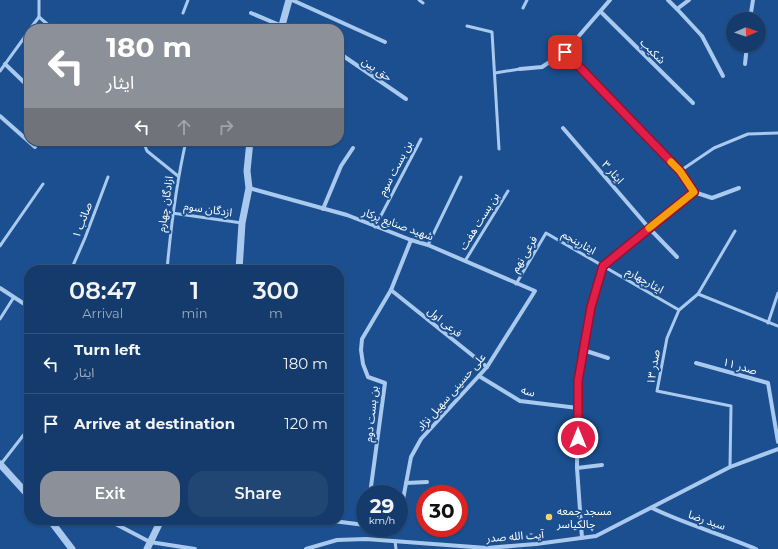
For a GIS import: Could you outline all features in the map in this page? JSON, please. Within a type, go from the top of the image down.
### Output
[{"type":"street","points":[[283,24],[291,0],[385,42]]},
{"type":"street","points":[[520,69],[542,67],[565,52],[610,0]]},
{"type":"street","points":[[668,0],[702,36],[723,76]]},
{"type":"street","points":[[677,9],[689,0]]},
{"type":"street","points":[[751,12],[753,0]]},
{"type":"street","name":"شکیب","points":[[601,12],[693,103]]},
{"type":"street","points":[[251,13],[275,24]]},
{"type":"street","points":[[565,52],[680,171],[694,192],[712,198],[739,188]]},
{"type":"street","points":[[745,64],[746,52]]},
{"type":"street","name":"حق بین","points":[[344,56],[406,99]]},
{"type":"street","points":[[5,64],[24,82]]},
{"type":"street","points":[[0,116],[24,137]]},
{"type":"street","name":"ایثار ۳","points":[[563,128],[649,228],[677,257]]},
{"type":"street","points":[[239,265],[242,223],[249,188],[246,171],[249,146]]},
{"type":"street","points":[[323,209],[341,166],[353,148]]},
{"type":"street","name":"شهید صنایع پرکار","points":[[249,188],[347,215],[411,240],[428,244],[516,284],[535,291]]},
{"type":"street","points":[[582,538],[577,468],[578,381],[591,307],[603,266],[694,192]]},
{"type":"street","name":"بن بست دوم","points":[[371,485],[385,383],[368,377],[363,364],[361,350],[362,339],[391,290],[411,240]]},
{"type":"street","points":[[0,288],[24,304]]},
{"type":"street","name":"فرعی اول","points":[[391,290],[487,367]]},
{"type":"street","name":"علی حسینی سهیل نژاد","points":[[406,483],[411,457],[421,439],[487,367],[535,291]]},
{"type":"street","points":[[583,350],[608,358]]},
{"type":"street","name":"صدر ۱۱","points":[[696,363],[768,383],[778,442]]},
{"type":"street","name":"سه","points":[[479,376],[520,401],[578,408]]},
{"type":"street","name":"آیت الله صدر","points":[[306,549],[337,540],[366,539],[486,548],[536,546],[596,536],[730,467],[778,449]]},
{"type":"street","points":[[0,464],[24,490]]},
{"type":"street","points":[[577,468],[602,465]]},
{"type":"street","points":[[406,483],[427,482]]},
{"type":"street","name":"سید رضا","points":[[652,508],[672,518],[728,537],[756,549]]},
{"type":"street","points":[[344,522],[356,524]]},
{"type":"street","points":[[54,525],[72,549]]},
{"type":"street","points":[[118,525],[150,542],[195,549]]},
{"type":"street","points":[[147,549],[158,525]]},
{"type":"lane","points":[[34,24],[39,17],[39,0]]},
{"type":"lane","points":[[183,13],[188,0]]},
{"type":"lane","points":[[419,0],[423,3]]},
{"type":"lane","points":[[523,8],[527,0]]},
{"type":"lane","points":[[39,17],[47,24]]},
{"type":"lane","points":[[467,26],[492,32],[499,149]]},
{"type":"lane","points":[[0,71],[24,38]]},
{"type":"lane","points":[[495,73],[520,69]]},
{"type":"lane","points":[[680,171],[714,148],[748,134],[778,133]]},
{"type":"lane","name":"بن بست سوم","points":[[375,227],[421,139]]},
{"type":"lane","points":[[145,146],[147,151],[178,176]]},
{"type":"lane","name":"ازادگان چهارم","points":[[167,265],[172,213],[185,146]]},
{"type":"lane","name":"صائب ۱","points":[[73,265],[108,177]]},
{"type":"lane","points":[[428,244],[461,177]]},
{"type":"lane","points":[[0,246],[43,184]]},
{"type":"lane","name":"بن بست هفت","points":[[465,261],[508,191]]},
{"type":"lane","name":"ازدگان سوم","points":[[172,213],[242,223]]},
{"type":"lane","name":"صدر ۱۳","points":[[730,467],[731,406],[657,391],[667,338],[679,310],[698,294],[735,231]]},
{"type":"lane","name":"ایثارپنجم","points":[[546,234],[603,266]]},
{"type":"lane","name":"فرعی نهم","points":[[516,284],[546,234]]},
{"type":"lane","name":"ایثارچهارم","points":[[603,266],[679,310]]},
{"type":"lane","points":[[768,323],[778,293]]},
{"type":"lane","points":[[698,294],[778,326]]},
{"type":"lane","points":[[0,319],[14,297]]},
{"type":"lane","points":[[0,464],[24,434]]},
{"type":"lane","points":[[395,541],[396,549]]},
{"type":"slow traffic","points":[[649,228],[694,192],[680,171],[671,162]]},
{"type":"place","name":"مسجد جمعه چالکیاسر","points":[[549,517]]},
{"type":"route","points":[[565,52],[680,171],[694,192],[603,266],[591,307],[578,381],[578,438]]}]
